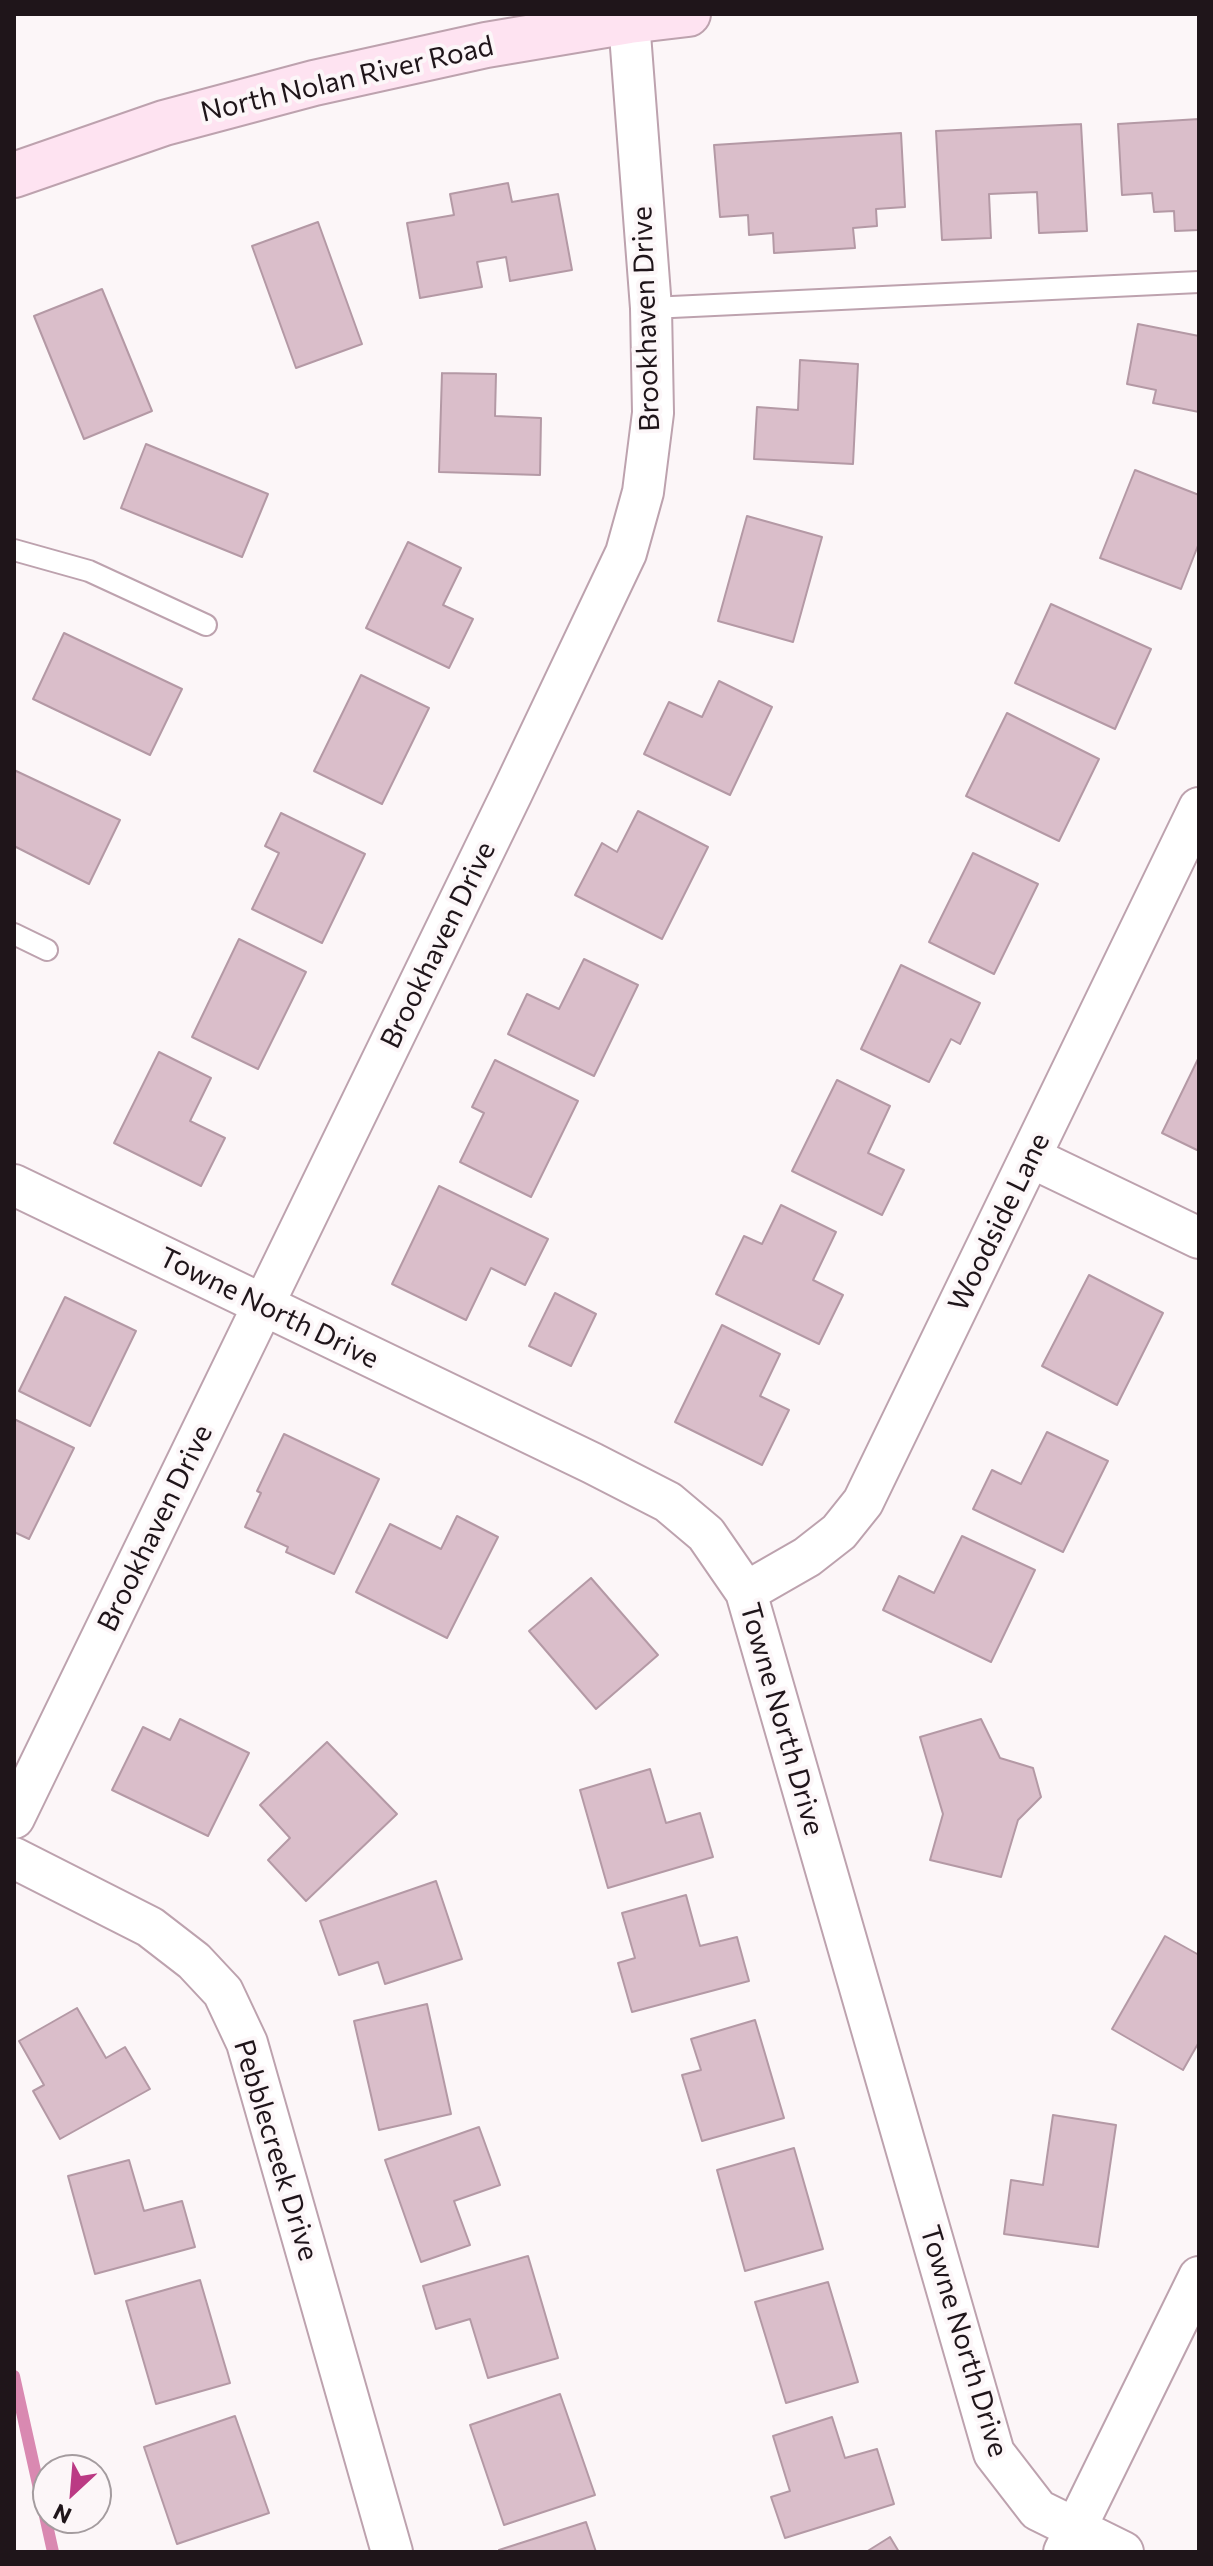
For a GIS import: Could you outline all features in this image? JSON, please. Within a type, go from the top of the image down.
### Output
[{"type":"main road","name":"North Nolan River Road","points":[[14,175],[164,123],[314,83],[629,17],[688,14]]},
{"type":"street","name":"Brookhaven Drive","points":[[14,1818],[626,553],[643,492],[653,413],[651,308],[629,17]]},
{"type":"street","name":"Woodside Lane","points":[[746,1592],[807,1557],[839,1532],[863,1502],[1199,808]]},
{"type":"street","points":[[1030,1157],[1199,1238]]},
{"type":"street","name":"Towne North Drive","points":[[14,1185],[668,1502],[706,1534],[746,1592],[994,2453],[1038,2510],[1069,2540],[1123,2552]]},
{"type":"street","name":"Pebblecreek Drive","points":[[14,1858],[150,1927],[194,1961],[223,1992],[247,2043],[392,2552]]},
{"type":"street","points":[[1069,2540],[1199,2277]]},
{"type":"lane","points":[[651,308],[1199,282]]},
{"type":"lane","points":[[14,550],[89,571],[206,625]]},
{"type":"lane","points":[[14,934],[47,950]]},
{"type":"building","points":[[1199,119],[1199,230],[1175,231],[1174,211],[1154,212],[1152,193],[1122,195],[1118,124]]},
{"type":"building","points":[[1081,124],[1087,231],[1039,233],[1037,192],[989,194],[991,238],[942,240],[936,131]]},
{"type":"building","points":[[901,133],[905,207],[876,209],[877,226],[853,228],[855,248],[774,253],[773,233],[749,235],[748,215],[720,217],[714,145]]},
{"type":"building","points":[[508,183],[512,202],[558,194],[572,270],[510,281],[506,257],[477,262],[482,287],[420,298],[407,223],[454,215],[450,194]]},
{"type":"building","points":[[318,222],[362,344],[296,368],[252,246]]},
{"type":"building","points":[[102,289],[152,411],[84,439],[34,316]]},
{"type":"building","points":[[1138,324],[1199,336],[1199,412],[1153,403],[1156,390],[1127,384]]},
{"type":"building","points":[[800,360],[858,364],[853,464],[754,459],[757,407],[798,410]]},
{"type":"building","points":[[442,373],[496,374],[495,416],[541,418],[540,475],[439,472]]},
{"type":"building","points":[[146,444],[268,494],[242,557],[121,508]]},
{"type":"building","points":[[1135,470],[1199,495],[1199,543],[1181,589],[1100,558]]},
{"type":"building","points":[[747,516],[822,537],[793,642],[718,621]]},
{"type":"building","points":[[408,542],[461,568],[443,605],[473,619],[449,668],[366,628]]},
{"type":"building","points":[[1051,604],[1151,649],[1115,729],[1015,683]]},
{"type":"building","points":[[64,633],[182,689],[150,755],[33,699]]},
{"type":"building","points":[[361,675],[429,708],[382,804],[314,771]]},
{"type":"building","points":[[719,681],[772,707],[730,795],[644,754],[669,702],[702,717]]},
{"type":"building","points":[[1007,713],[1099,759],[1059,841],[966,796]]},
{"type":"building","points":[[14,770],[120,820],[89,884],[14,846]]},
{"type":"building","points":[[638,811],[708,847],[662,939],[575,895],[602,843],[617,852]]},
{"type":"building","points":[[281,813],[365,854],[322,943],[252,909],[279,853],[265,846]]},
{"type":"building","points":[[973,853],[1038,884],[994,974],[929,942]]},
{"type":"building","points":[[239,939],[306,972],[258,1069],[192,1037]]},
{"type":"building","points":[[584,959],[638,985],[594,1076],[508,1034],[527,994],[559,1009]]},
{"type":"building","points":[[901,965],[980,1003],[960,1044],[951,1039],[929,1082],[861,1049]]},
{"type":"building","points":[[159,1052],[211,1078],[190,1121],[225,1138],[201,1186],[114,1143]]},
{"type":"building","points":[[1199,1057],[1199,1151],[1162,1133]]},
{"type":"building","points":[[495,1060],[578,1101],[531,1197],[460,1162],[484,1113],[472,1107]]},
{"type":"building","points":[[837,1080],[890,1106],[868,1153],[904,1170],[882,1215],[792,1171]]},
{"type":"building","points":[[439,1186],[548,1239],[525,1285],[491,1268],[466,1320],[392,1284]]},
{"type":"building","points":[[781,1205],[836,1232],[813,1280],[843,1295],[819,1344],[716,1294],[744,1236],[762,1244]]},
{"type":"building","points":[[1089,1275],[1163,1313],[1117,1405],[1042,1366]]},
{"type":"building","points":[[555,1293],[596,1314],[571,1366],[529,1346]]},
{"type":"building","points":[[65,1297],[136,1331],[90,1426],[19,1391]]},
{"type":"building","points":[[722,1325],[780,1354],[760,1396],[789,1410],[762,1465],[675,1422]]},
{"type":"building","points":[[14,1419],[74,1448],[29,1539],[14,1532]]},
{"type":"building","points":[[1047,1432],[1108,1461],[1063,1552],[973,1509],[992,1470],[1021,1484]]},
{"type":"building","points":[[284,1434],[379,1479],[334,1574],[286,1552],[288,1547],[245,1527],[261,1493],[257,1491]]},
{"type":"building","points":[[457,1516],[498,1537],[447,1638],[356,1592],[390,1524],[441,1549]]},
{"type":"building","points":[[962,1536],[1035,1570],[991,1662],[883,1610],[899,1576],[934,1593]]},
{"type":"building","points":[[591,1578],[658,1655],[596,1709],[529,1631]]},
{"type":"building","points":[[180,1719],[249,1753],[208,1836],[112,1790],[143,1727],[170,1740]]},
{"type":"building","points":[[981,1719],[1000,1758],[1033,1768],[1041,1797],[1018,1820],[1001,1877],[930,1860],[943,1814],[920,1737]]},
{"type":"building","points":[[327,1742],[397,1814],[306,1901],[268,1860],[290,1838],[260,1805]]},
{"type":"building","points":[[650,1769],[666,1823],[700,1813],[713,1857],[608,1888],[580,1790]]},
{"type":"building","points":[[436,1881],[462,1959],[385,1984],[378,1962],[339,1975],[320,1921]]},
{"type":"building","points":[[686,1895],[700,1946],[737,1937],[749,1981],[632,2012],[618,1963],[635,1958],[622,1913]]},
{"type":"building","points":[[1165,1936],[1199,1955],[1199,2042],[1183,2070],[1112,2029]]},
{"type":"building","points":[[427,2004],[451,2114],[379,2130],[354,2021]]},
{"type":"building","points":[[77,2008],[106,2058],[125,2047],[150,2089],[60,2139],[33,2091],[44,2085],[19,2041]]},
{"type":"building","points":[[755,2020],[784,2118],[702,2141],[682,2075],[701,2070],[691,2039]]},
{"type":"building","points":[[1053,2115],[1116,2125],[1098,2247],[1004,2234],[1011,2180],[1043,2185]]},
{"type":"building","points":[[479,2127],[500,2185],[454,2201],[470,2245],[421,2262],[385,2160]]},
{"type":"building","points":[[794,2148],[823,2249],[745,2271],[717,2170]]},
{"type":"building","points":[[129,2160],[144,2211],[182,2201],[195,2247],[95,2274],[68,2176]]},
{"type":"building","points":[[528,2256],[558,2358],[488,2378],[470,2319],[436,2329],[423,2286]]},
{"type":"building","points":[[200,2280],[230,2383],[156,2404],[126,2301]]},
{"type":"building","points":[[828,2282],[858,2382],[786,2403],[755,2302]]},
{"type":"building","points":[[560,2394],[595,2495],[504,2525],[470,2425]]},
{"type":"building","points":[[235,2416],[269,2513],[177,2544],[144,2447]]},
{"type":"building","points":[[832,2417],[845,2458],[877,2449],[894,2504],[785,2538],[771,2497],[790,2491],[773,2436]]},
{"type":"building","points":[[586,2522],[596,2552],[499,2550]]},
{"type":"building","points":[[890,2537],[899,2552],[866,2552]]},
{"type":"waterway","points":[[14,2376],[53,2552]]}]
